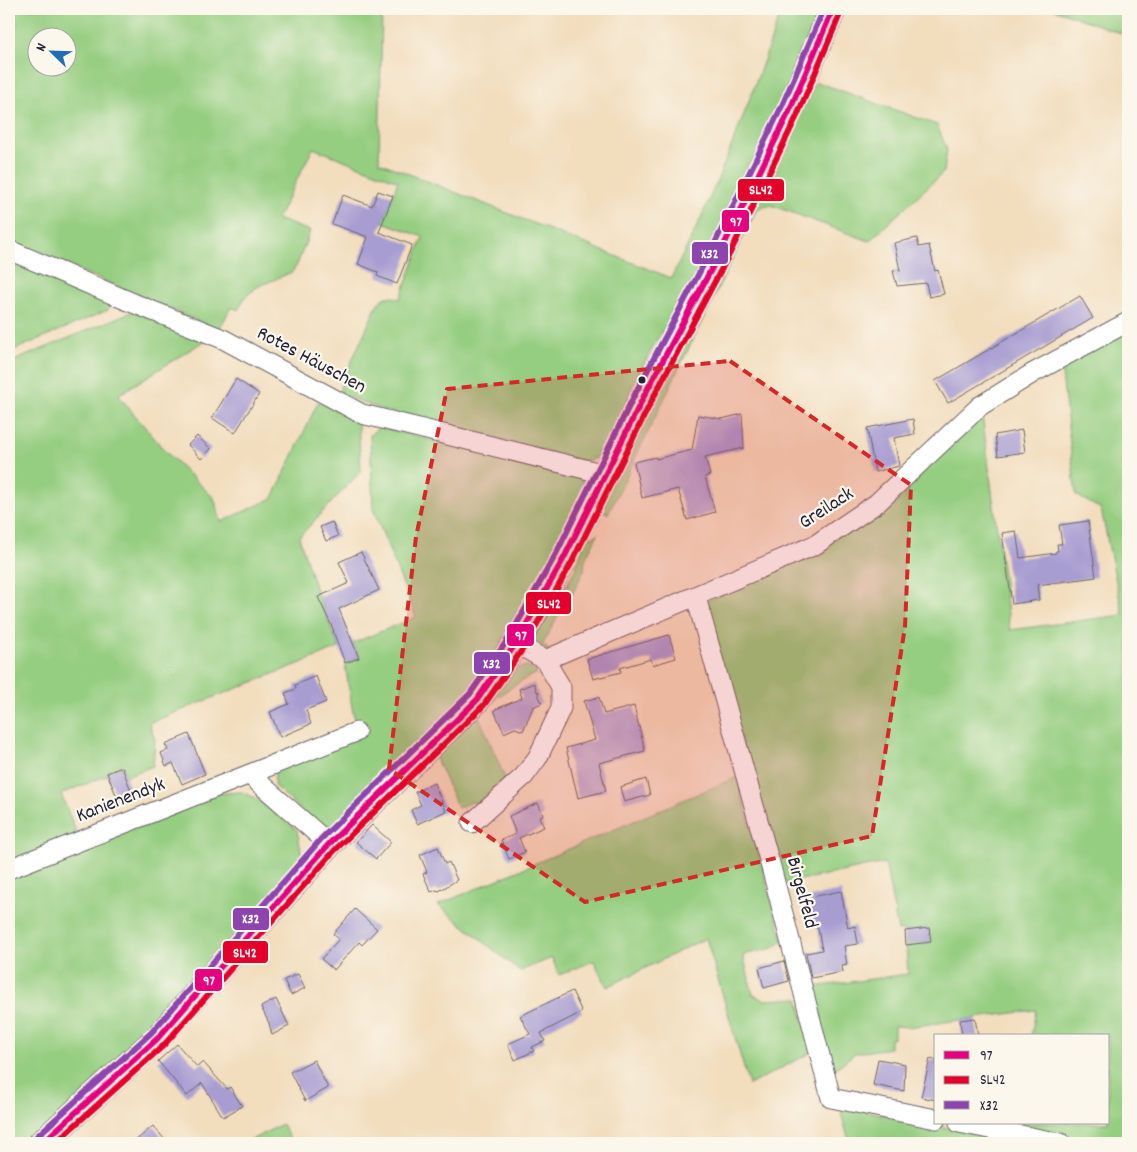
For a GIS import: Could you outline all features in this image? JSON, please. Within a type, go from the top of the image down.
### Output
[{"type":"main road","points":[[42,1143],[157,1039],[329,844],[477,700],[516,643],[560,567],[644,396],[723,247],[789,112],[833,9]]},
{"type":"street","name":"Rotes Häuschen","points":[[9,250],[223,339],[362,414],[605,474]]},
{"type":"street","name":"Greilack","points":[[545,660],[815,545],[877,503],[980,406],[1032,374],[1128,322]]},
{"type":"street","name":"Birgelfeld","points":[[696,597],[771,867],[831,1098],[934,1119]]},
{"type":"street","points":[[472,823],[524,776],[538,757],[561,708],[561,687],[545,660],[516,643]]},
{"type":"street","name":"Kanienendyk","points":[[9,869],[356,732]]},
{"type":"street","points":[[250,775],[329,844]]},
{"type":"street","points":[[964,1124],[1062,1143]]},
{"type":"highlighted area","points":[[730,361],[911,485],[905,627],[872,836],[585,902],[389,769],[416,537],[447,389]]},
{"type":"green space","points":[[13,9],[382,9],[379,162],[671,278],[718,179],[782,9],[821,9],[774,122],[680,307],[657,339],[631,389],[619,426],[605,456],[583,461],[385,411],[341,394],[340,387],[378,303],[388,297],[400,299],[423,237],[383,222],[398,181],[313,148],[277,219],[310,231],[297,265],[292,272],[257,287],[245,297],[238,310],[231,307],[219,330],[9,240],[9,28],[18,24]]},
{"type":"green space","points":[[1054,9],[1128,9],[1128,36]]},
{"type":"green space","points":[[817,82],[937,125],[947,150],[944,172],[869,241],[771,205],[756,210],[608,514],[598,507],[809,88]]},
{"type":"green space","points":[[9,257],[110,301],[108,310],[9,352]]},
{"type":"green space","points":[[133,311],[204,341],[118,395],[165,451],[214,498],[221,522],[273,498],[318,402],[358,419],[361,471],[299,537],[318,596],[339,648],[149,723],[155,740],[153,766],[126,776],[122,766],[107,772],[108,775],[61,794],[78,837],[9,865],[9,728],[11,726],[9,720],[9,363]]},
{"type":"green space","points":[[1126,330],[1128,344],[1127,1143],[1095,1143],[1012,1126],[1013,1124],[1110,1124],[1110,1034],[1031,1034],[1036,1010],[907,1027],[894,1026],[894,1038],[890,1039],[890,1048],[855,1053],[830,1073],[807,988],[908,974],[905,931],[898,931],[885,863],[781,884],[703,603],[820,550],[982,414],[1010,630],[1123,615],[1101,509],[1076,495],[1061,366]]},
{"type":"green space","points":[[379,427],[579,476],[588,490],[532,603],[474,689],[337,825],[320,826],[274,786],[275,768],[361,734],[353,713],[345,664],[359,658],[353,643],[416,617],[373,509],[370,435]]},
{"type":"green space","points":[[598,534],[585,559],[584,570],[567,605],[559,613],[543,644],[550,651],[533,646],[533,634],[561,598],[576,567],[586,539]]},
{"type":"green space","points":[[526,666],[537,673],[506,691],[478,714],[507,783],[481,803],[471,802],[458,808],[434,754],[509,671]]},
{"type":"green space","points":[[737,777],[783,941],[773,948],[743,955],[753,995],[765,1000],[798,998],[812,1052],[749,1085],[706,938],[607,987],[594,961],[559,975],[552,958],[520,971],[438,905]]},
{"type":"green space","points":[[241,792],[260,800],[297,830],[303,861],[165,1018],[30,1143],[9,1143],[9,874],[210,794]]},
{"type":"green space","points":[[846,1107],[1022,1143],[850,1143],[841,1114]]},
{"type":"green space","points":[[282,1124],[292,1143],[245,1143]]},
{"type":"building","points":[[378,191],[393,196],[379,232],[412,245],[397,284],[377,276],[378,272],[358,264],[368,237],[332,224],[343,195],[372,206]]},
{"type":"building","points":[[917,238],[919,247],[929,245],[935,271],[938,270],[944,294],[929,297],[926,283],[897,286],[893,271],[900,270],[894,243]]},
{"type":"building","points":[[1080,296],[1093,318],[948,403],[935,381]]},
{"type":"building","points":[[236,379],[259,394],[235,433],[212,418]]},
{"type":"building","points":[[742,414],[744,448],[705,457],[710,475],[705,477],[715,512],[687,520],[678,489],[642,498],[634,462],[656,457],[656,459],[692,450],[698,415],[722,419]]},
{"type":"building","points":[[913,419],[915,434],[894,438],[899,466],[875,472],[867,428]]},
{"type":"building","points":[[1022,430],[1025,452],[998,456],[995,435]]},
{"type":"building","points":[[197,436],[211,449],[201,459],[188,445]]},
{"type":"building","points":[[1088,521],[1096,577],[1037,585],[1039,600],[1012,604],[1002,533],[1016,531],[1020,558],[1056,553],[1058,551],[1057,544],[1062,544],[1059,525]]},
{"type":"building","points":[[332,522],[338,536],[326,541],[320,527]]},
{"type":"building","points":[[361,552],[379,590],[339,609],[359,658],[345,663],[334,631],[318,597],[349,583],[339,562]]},
{"type":"building","points":[[669,635],[676,658],[653,665],[651,659],[620,668],[621,672],[593,679],[587,659]]},
{"type":"building","points":[[316,676],[326,702],[306,710],[311,724],[280,737],[270,712],[289,704],[285,693],[296,689],[295,685]]},
{"type":"building","points":[[534,683],[537,692],[539,691],[538,694],[542,703],[533,707],[523,731],[515,728],[504,733],[494,710],[522,698],[519,689]]},
{"type":"building","points":[[599,697],[604,714],[634,706],[645,751],[599,763],[606,791],[578,798],[566,748],[595,740],[584,701]]},
{"type":"building","points":[[189,734],[205,774],[182,784],[173,763],[166,766],[161,753],[168,750],[165,744]]},
{"type":"building","points":[[122,767],[133,796],[119,802],[107,773]]},
{"type":"building","points":[[646,779],[650,795],[624,802],[620,787]]},
{"type":"building","points":[[434,783],[446,811],[417,824],[411,810],[421,805],[415,792]]},
{"type":"building","points":[[538,803],[543,815],[539,817],[544,827],[519,838],[525,852],[509,859],[501,840],[516,834],[509,816]]},
{"type":"building","points":[[372,825],[391,842],[376,859],[356,842]]},
{"type":"building","points":[[438,847],[445,864],[449,862],[457,880],[439,891],[431,892],[423,874],[427,872],[420,855]]},
{"type":"building","points":[[841,891],[848,928],[855,926],[858,944],[844,946],[847,965],[842,966],[843,972],[811,978],[806,953],[822,950],[818,929],[812,923],[809,908],[813,905],[811,897]]},
{"type":"building","points":[[355,909],[377,929],[362,945],[359,942],[334,970],[321,959],[339,939],[333,934]]},
{"type":"building","points":[[929,928],[931,942],[906,945],[905,931]]},
{"type":"building","points":[[784,961],[789,981],[764,988],[759,968]]},
{"type":"building","points":[[298,974],[305,988],[291,995],[284,980]]},
{"type":"building","points":[[572,991],[582,1012],[541,1033],[545,1041],[532,1047],[534,1051],[515,1060],[508,1044],[530,1034],[520,1016]]},
{"type":"building","points":[[276,999],[289,1026],[272,1035],[269,1023],[261,1007]]},
{"type":"building","points":[[975,1018],[978,1034],[962,1034],[960,1020]]},
{"type":"building","points":[[177,1044],[197,1067],[203,1062],[227,1089],[230,1087],[242,1106],[223,1117],[202,1083],[187,1096],[158,1061]]},
{"type":"building","points":[[878,1059],[905,1064],[904,1091],[873,1085]]},
{"type":"building","points":[[930,1059],[934,1060],[934,1100],[921,1097]]},
{"type":"building","points":[[314,1060],[328,1088],[305,1101],[290,1072]]},
{"type":"building","points":[[153,1126],[168,1143],[133,1143]]},
{"type":"transit line","name":"X32","points":[[36,1137],[151,1033],[322,838],[470,694],[509,638],[556,554],[636,392],[715,243],[781,108],[824,9]]},
{"type":"transit line","name":"97","points":[[42,1143],[157,1039],[329,844],[477,700],[516,643],[564,558],[644,396],[723,247],[789,112],[833,9]]},
{"type":"transit line","name":"SL42","points":[[55,1143],[164,1045],[335,850],[484,705],[524,647],[572,562],[652,400],[731,251],[797,116],[841,12]]}]
